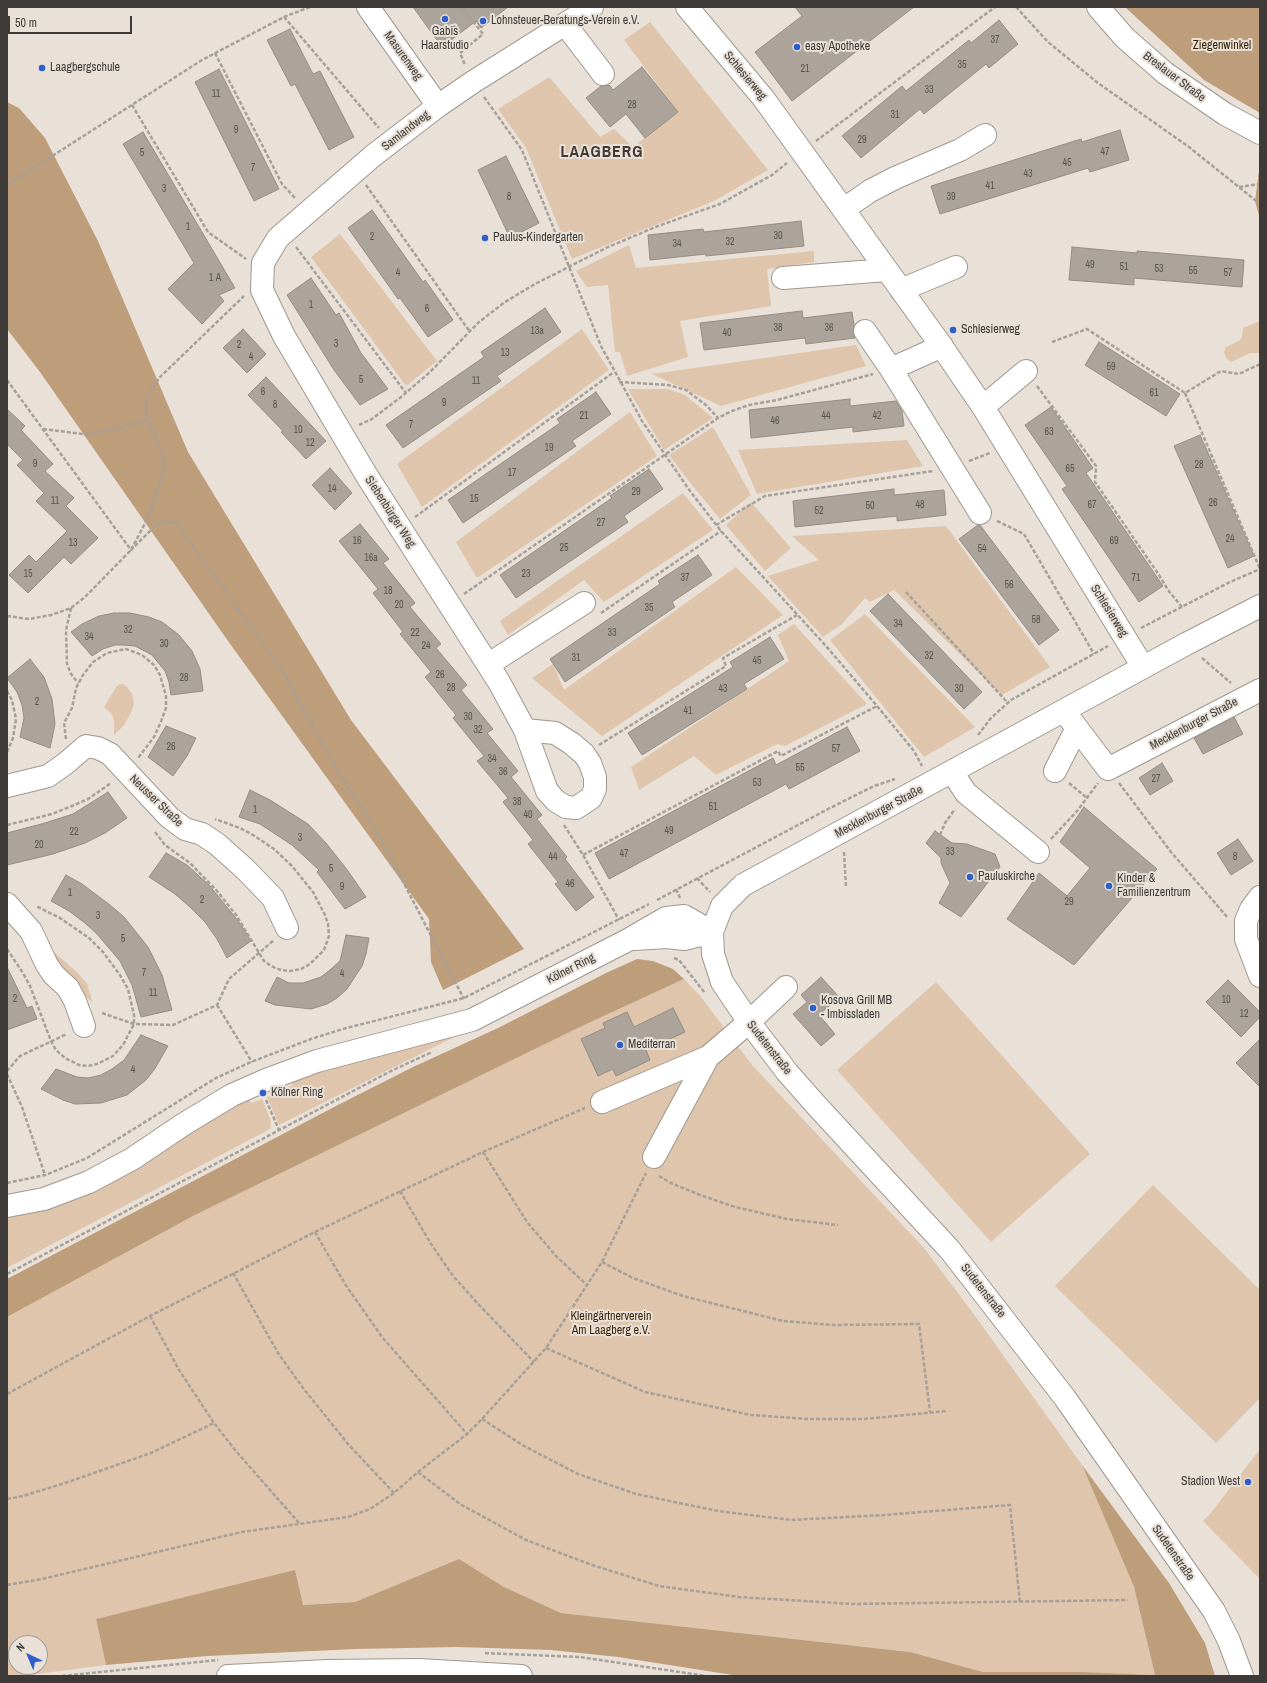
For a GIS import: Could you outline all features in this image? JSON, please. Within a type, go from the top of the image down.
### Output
[{"type":"street","name":"Masurenweg","points":[[368,7],[438,106]]},
{"type":"street","name":"Samlandweg","points":[[262,280],[263,263],[278,238],[356,171],[438,106],[473,82],[592,7]]},
{"type":"street","name":"Schlesierweg","points":[[687,7],[764,99],[942,346],[983,407],[1143,667]]},
{"type":"street","name":"Breslauer Straße","points":[[1098,7],[1126,38],[1165,73],[1225,114],[1260,133]]},
{"type":"street","points":[[565,24],[603,74]]},
{"type":"street","points":[[844,209],[870,191],[895,178],[960,150],[985,134]]},
{"type":"street","points":[[901,290],[956,267]]},
{"type":"street","points":[[783,278],[888,270]]},
{"type":"street","name":"Siebenbürger Weg","points":[[262,280],[284,336],[340,433],[488,664],[525,730],[547,791],[556,801]]},
{"type":"street","points":[[865,330],[891,369],[980,513]]},
{"type":"street","points":[[891,369],[942,346]]},
{"type":"street","points":[[983,407],[1026,372]]},
{"type":"street","name":"Mecklenburger Straße","points":[[712,932],[722,906],[742,885],[929,785],[1143,667],[1260,606]]},
{"type":"street","points":[[488,664],[590,609]]},
{"type":"street","name":"Mecklenburger Straße","points":[[1108,769],[1253,693]]},
{"type":"street","points":[[1064,711],[1108,769]]},
{"type":"street","points":[[1055,771],[1078,728]]},
{"type":"street","points":[[525,730],[554,733],[571,743],[584,754],[590,764],[595,777],[595,789],[591,798],[576,808],[566,807],[556,801]]},
{"type":"street","name":"Neusser Straße","points":[[7,786],[48,776],[86,746],[98,748],[110,754],[169,816],[185,829],[202,834],[217,844],[274,898],[287,928]]},
{"type":"street","points":[[952,772],[966,793],[1038,852]]},
{"type":"street","points":[[1260,897],[1251,909],[1246,921],[1246,939],[1260,976]]},
{"type":"street","points":[[7,904],[31,931],[47,965],[54,975],[68,988],[75,1001],[84,1026]]},
{"type":"street","name":"Kölner Ring","points":[[7,1206],[44,1199],[89,1182],[132,1159],[184,1124],[232,1095],[266,1090],[317,1061],[472,1020],[628,940],[667,936],[684,939],[712,932]]},
{"type":"street","name":"Sudetenstraße","points":[[712,932],[713,954],[722,982],[749,1022],[788,1072],[950,1250],[1065,1398],[1214,1611],[1229,1642],[1239,1673]]},
{"type":"street","points":[[602,1102],[708,1057],[749,1022],[786,987]]},
{"type":"street","points":[[651,1163],[708,1057]]},
{"type":"street","points":[[228,1676],[327,1671],[419,1670],[521,1676]]},
{"type":"path","points":[[7,185],[215,53],[284,17],[310,7]]},
{"type":"path","points":[[462,7],[482,34],[460,53],[473,82],[522,150],[601,346],[619,382],[642,421],[664,455],[716,525],[877,706],[914,751],[929,785]]},
{"type":"path","points":[[340,433],[372,419],[406,393],[430,372],[479,322],[506,302],[568,266],[658,226],[720,204],[772,175],[995,7]]},
{"type":"path","points":[[1016,7],[1048,42],[1098,83],[1189,147],[1260,204]]},
{"type":"path","points":[[284,17],[392,142]]},
{"type":"path","points":[[215,53],[282,184],[308,212]]},
{"type":"path","points":[[131,550],[149,516],[164,469],[163,454],[147,419],[146,399],[159,378],[262,280],[208,232],[132,105]]},
{"type":"path","points":[[356,171],[470,332]]},
{"type":"path","points":[[1238,187],[1260,184]]},
{"type":"path","points":[[285,232],[406,393]]},
{"type":"path","points":[[974,738],[991,718],[1025,691],[1230,582],[1260,569],[1185,393],[1087,329],[1052,342]]},
{"type":"path","points":[[1185,393],[1221,371],[1239,374],[1260,364]]},
{"type":"path","points":[[450,603],[718,418],[749,405],[777,400],[891,369]]},
{"type":"path","points":[[400,528],[614,372]]},
{"type":"path","points":[[1026,372],[1096,466],[1095,482],[1168,590],[1182,607]]},
{"type":"path","points":[[7,380],[131,550]]},
{"type":"path","points":[[619,382],[668,385],[686,390],[706,405],[718,418]]},
{"type":"path","points":[[43,429],[82,434],[113,430],[147,419]]},
{"type":"path","points":[[716,525],[765,496],[944,470],[1008,447]]},
{"type":"path","points":[[980,513],[1024,534],[1094,654]]},
{"type":"path","points":[[7,616],[30,619],[51,615],[71,608],[85,597],[160,521],[176,523],[282,670],[340,775],[374,826],[464,998]]},
{"type":"path","points":[[590,609],[721,531]]},
{"type":"path","points":[[906,592],[1008,703]]},
{"type":"path","points":[[71,608],[66,630],[67,664],[71,674],[78,683]]},
{"type":"path","points":[[584,754],[726,666],[723,658],[797,615]]},
{"type":"path","points":[[1186,644],[1253,693]]},
{"type":"path","points":[[7,691],[12,700],[16,719],[13,738],[7,752]]},
{"type":"path","points":[[583,855],[778,751],[781,756],[877,706]]},
{"type":"path","points":[[1038,852],[1078,810],[1108,769],[1171,852],[1246,939]]},
{"type":"path","points":[[1055,771],[1087,798]]},
{"type":"path","points":[[7,1183],[45,1175],[86,1158],[216,1078],[251,1062],[343,1029],[464,998],[619,920],[830,808],[874,786],[896,778]]},
{"type":"path","points":[[940,835],[945,823],[966,793]]},
{"type":"path","points":[[556,801],[564,826],[583,855],[619,920]]},
{"type":"path","points":[[843,831],[846,887]]},
{"type":"path","points":[[102,1013],[134,1024],[173,1025],[217,1005],[229,979],[287,928]]},
{"type":"path","points":[[679,960],[708,997]]},
{"type":"path","points":[[217,1005],[266,1090],[279,1130]]},
{"type":"path","points":[[45,1175],[22,1107],[7,1072],[20,1056],[84,1026]]},
{"type":"path","points":[[7,1274],[391,1071],[434,1051]]},
{"type":"path","points":[[7,1394],[150,1316],[315,1232],[483,1152],[579,1110],[602,1102]]},
{"type":"path","points":[[483,1152],[528,1222],[556,1256],[588,1286]]},
{"type":"path","points":[[7,1585],[42,1579],[242,1532],[348,1517],[370,1509],[394,1493],[418,1472],[467,1434],[546,1348],[588,1286],[602,1262],[651,1163],[678,1186],[735,1208],[787,1219],[838,1225]]},
{"type":"path","points":[[400,1191],[431,1244],[453,1276],[534,1362]]},
{"type":"path","points":[[315,1232],[345,1284],[382,1337],[467,1434]]},
{"type":"path","points":[[602,1262],[633,1278],[683,1296],[783,1321],[833,1326],[919,1324],[930,1412]]},
{"type":"path","points":[[233,1273],[278,1353],[303,1388],[348,1444],[394,1493]]},
{"type":"path","points":[[150,1316],[179,1370],[214,1423],[235,1450],[299,1523]]},
{"type":"path","points":[[546,1348],[645,1392],[751,1415],[808,1419],[864,1419],[948,1411]]},
{"type":"path","points":[[482,1419],[524,1446],[578,1474],[636,1494],[718,1511],[791,1520],[1010,1506],[1020,1603]]},
{"type":"path","points":[[7,1499],[23,1496],[71,1481],[151,1452],[214,1423]]},
{"type":"path","points":[[418,1472],[460,1504],[526,1540],[592,1566],[659,1586],[740,1597],[853,1604],[1020,1603],[1128,1600]]},
{"type":"green space","name":"Ziegenwinkel","points":[[1125,7],[1260,7],[1260,113],[1204,80]]},
{"type":"green space","points":[[650,22],[768,170],[714,201],[572,259],[526,148],[498,109],[549,77],[600,137],[614,129],[633,147],[678,112],[624,40]]},
{"type":"green space","points":[[7,102],[19,108],[45,138],[98,241],[188,452],[351,720],[524,949],[443,990],[431,962],[429,919],[228,641],[40,372],[7,329]]},
{"type":"green space","points":[[1259,171],[1260,172],[1260,219],[1255,201]]},
{"type":"green space","points":[[340,234],[437,361],[406,386],[311,257]]},
{"type":"green space","points":[[629,245],[636,268],[814,251],[814,262],[767,269],[771,306],[680,321],[688,357],[627,376],[620,352],[615,352],[608,285],[587,287],[576,271]]},
{"type":"green space","points":[[1260,321],[1260,353],[1250,353],[1231,362],[1226,358],[1224,352],[1226,347],[1239,341],[1242,337],[1243,328]]},
{"type":"green space","points":[[582,329],[609,370],[422,507],[397,464]]},
{"type":"green space","points":[[856,345],[866,366],[721,406],[652,374]]},
{"type":"green space","points":[[628,389],[668,389],[685,395],[713,418],[664,450]]},
{"type":"green space","points":[[630,412],[657,456],[477,578],[456,542]]},
{"type":"green space","points":[[713,427],[751,495],[720,519],[669,455]]},
{"type":"green space","points":[[907,440],[923,466],[757,494],[738,450]]},
{"type":"green space","points":[[683,493],[713,530],[604,602],[584,580],[508,635],[500,621]]},
{"type":"green space","points":[[751,502],[791,548],[765,571],[726,525]]},
{"type":"green space","points":[[946,526],[1050,667],[1002,695],[894,590],[870,602],[865,598],[841,625],[823,637],[768,576],[819,560],[792,536]]},
{"type":"green space","points":[[736,567],[783,615],[602,736],[532,678],[553,664],[564,690]]},
{"type":"green space","points":[[865,614],[975,727],[924,757],[830,640]]},
{"type":"green space","points":[[794,624],[867,704],[785,746],[777,744],[716,775],[694,756],[639,790],[631,767],[789,661],[778,635]]},
{"type":"green space","points":[[120,684],[127,687],[132,694],[134,704],[124,725],[114,735],[114,720],[111,713],[104,707],[117,686]]},
{"type":"green space","points":[[45,944],[79,974],[87,984],[93,1003],[72,984]]},
{"type":"green space","points":[[637,959],[653,961],[673,969],[684,979],[580,1027],[195,1215],[7,1317],[7,1279],[336,1106],[413,1067],[498,1028],[606,973]]},
{"type":"green space","name":"Kleingärtnerverein Am Laagberg e.V.","points":[[684,979],[701,997],[752,1065],[924,1248],[970,1309],[1082,1465],[1134,1587],[1155,1675],[1081,1672],[983,1672],[910,1652],[561,1613],[504,1587],[459,1559],[355,1602],[302,1605],[295,1571],[96,1619],[106,1665],[48,1673],[48,1635],[8,1635],[8,1675],[30,1675],[7,1676],[7,1317],[195,1215],[580,1027]]},
{"type":"green space","points":[[936,982],[1090,1154],[991,1242],[837,1070]]},
{"type":"green space","points":[[466,1031],[279,1125],[267,1097],[293,1085],[291,1080],[309,1073]]},
{"type":"green space","points":[[249,1098],[251,1103],[262,1099],[271,1121],[270,1129],[7,1268],[7,1217],[66,1202],[117,1179],[212,1118]]},
{"type":"green space","points":[[1153,1185],[1260,1290],[1260,1398],[1216,1443],[1055,1286]]},
{"type":"green space","name":"Stadion West","points":[[1260,1449],[1260,1579],[1203,1521]]},
{"type":"green space","points":[[1082,1465],[1169,1583],[1205,1643],[1215,1676],[739,1676],[618,1657],[551,1650],[458,1647],[355,1649],[208,1656],[106,1665],[96,1619],[295,1570],[303,1605],[355,1602],[459,1559],[504,1587],[561,1613],[910,1652],[983,1672],[1081,1672],[1155,1675],[1134,1587]]},
{"type":"building","points":[[413,7],[508,7],[481,28],[476,21],[442,47]]},
{"type":"building","points":[[795,7],[914,7],[792,101],[755,52],[802,16]]},
{"type":"building","points":[[999,20],[1018,44],[989,68],[986,64],[924,114],[920,109],[861,158],[842,136],[902,86],[906,91],[969,40],[971,43]]},
{"type":"building","points":[[290,29],[313,74],[320,71],[354,137],[329,150],[295,84],[291,86],[267,40]]},
{"type":"building","points":[[642,67],[678,112],[645,138],[626,114],[610,127],[586,98],[601,86],[609,85],[613,90]]},
{"type":"building","points":[[219,69],[279,189],[254,201],[195,82]]},
{"type":"building","points":[[1120,130],[1129,160],[1090,172],[1088,168],[940,214],[931,186],[1081,139],[1082,142]]},
{"type":"building","points":[[143,132],[235,288],[219,295],[224,301],[202,324],[168,289],[194,263],[123,144]]},
{"type":"building","points":[[506,156],[539,223],[510,238],[478,170]]},
{"type":"building","points":[[372,210],[423,282],[425,280],[453,320],[428,337],[400,298],[398,299],[348,228]]},
{"type":"building","points":[[801,221],[804,246],[650,260],[648,235],[703,229],[704,232]]},
{"type":"building","points":[[1072,247],[1244,260],[1242,287],[1134,278],[1134,285],[1069,280]]},
{"type":"building","points":[[311,278],[336,315],[339,313],[361,353],[388,389],[360,405],[334,370],[287,295]]},
{"type":"building","points":[[545,308],[561,332],[497,376],[501,381],[403,448],[386,425],[484,357],[481,352]]},
{"type":"building","points":[[802,311],[803,318],[852,312],[854,325],[853,332],[855,338],[806,344],[805,338],[704,350],[700,323]]},
{"type":"building","points":[[243,329],[266,354],[247,373],[223,348]]},
{"type":"building","points":[[1099,342],[1180,394],[1166,416],[1085,365]]},
{"type":"building","points":[[266,377],[326,441],[306,459],[281,432],[283,431],[248,395]]},
{"type":"building","points":[[596,392],[611,414],[572,441],[576,446],[463,523],[448,500],[560,423],[557,419]]},
{"type":"building","points":[[850,399],[850,406],[896,401],[902,411],[904,426],[853,432],[853,427],[751,438],[749,410]]},
{"type":"building","points":[[1051,407],[1093,468],[1086,473],[1163,586],[1139,602],[1062,489],[1067,486],[1025,425]]},
{"type":"building","points":[[7,409],[25,426],[21,430],[53,464],[45,471],[74,498],[66,506],[98,538],[71,564],[64,557],[28,593],[9,575],[29,555],[36,562],[67,531],[36,501],[44,493],[17,465],[23,460],[7,444]]},
{"type":"building","points":[[1200,435],[1254,556],[1228,568],[1174,446]]},
{"type":"building","points":[[330,468],[352,493],[335,510],[312,485]]},
{"type":"building","points":[[649,469],[663,489],[624,516],[628,522],[516,598],[500,575],[612,498],[610,496]]},
{"type":"building","points":[[894,489],[894,495],[944,490],[946,515],[897,521],[897,516],[795,527],[793,501]]},
{"type":"building","points":[[360,524],[389,559],[383,563],[415,603],[410,607],[441,644],[436,648],[467,685],[461,690],[493,729],[487,733],[518,771],[511,777],[542,815],[537,819],[567,857],[565,859],[594,897],[576,911],[555,884],[558,882],[528,844],[533,840],[503,802],[508,798],[477,761],[484,756],[453,718],[456,715],[425,677],[431,672],[400,634],[403,632],[373,593],[378,589],[339,541]]},
{"type":"building","points":[[980,525],[1059,630],[1039,645],[959,539]]},
{"type":"building","points":[[698,555],[712,575],[672,602],[675,607],[565,682],[550,659],[660,584],[658,581]]},
{"type":"building","points":[[888,594],[982,692],[964,709],[870,611]]},
{"type":"building","points":[[114,613],[130,613],[149,617],[162,622],[179,635],[192,651],[200,669],[203,691],[171,695],[169,682],[165,671],[152,655],[135,646],[115,645],[103,649],[92,656],[71,632],[82,624],[99,616]]},
{"type":"building","points":[[770,637],[784,659],[744,684],[747,689],[642,755],[628,733],[733,667],[730,662]]},
{"type":"building","points":[[30,659],[44,677],[52,699],[55,724],[50,748],[20,737],[24,718],[22,705],[17,692],[7,678]]},
{"type":"building","points":[[1234,717],[1243,734],[1203,754],[1194,738]]},
{"type":"building","points":[[166,726],[196,738],[187,756],[173,776],[148,757]]},
{"type":"building","points":[[847,727],[860,751],[789,789],[786,784],[609,879],[595,853],[773,758],[776,765]]},
{"type":"building","points":[[1162,763],[1173,781],[1150,795],[1139,778]]},
{"type":"building","points":[[250,790],[270,800],[308,824],[326,843],[366,897],[345,909],[317,872],[319,870],[292,845],[260,824],[239,817]]},
{"type":"building","points":[[108,792],[127,818],[105,833],[85,843],[53,854],[7,865],[7,833],[73,814]]},
{"type":"building","name":"Kinder & Familienzentrum","points":[[1084,807],[1157,869],[1074,965],[1007,919],[1039,873],[1067,896],[1090,868],[1060,842]]},
{"type":"building","name":"Pauluskirche","points":[[935,831],[952,843],[967,844],[995,854],[1000,867],[961,917],[939,903],[950,883],[941,863],[941,858],[926,843]]},
{"type":"building","points":[[1238,839],[1253,861],[1231,875],[1217,853]]},
{"type":"building","points":[[166,853],[187,865],[209,885],[239,922],[251,941],[227,958],[217,939],[205,922],[175,894],[149,877]]},
{"type":"building","points":[[66,875],[82,884],[124,917],[148,947],[162,975],[172,1010],[141,1017],[132,985],[120,961],[97,934],[85,923],[69,911],[51,901]]},
{"type":"building","points":[[346,935],[369,938],[362,966],[347,989],[337,998],[327,1004],[311,1009],[275,1005],[265,1001],[277,977],[289,983],[303,983],[321,977],[330,970],[340,961]]},
{"type":"building","points":[[7,967],[27,1008],[32,1006],[37,1019],[7,1030]]},
{"type":"building","name":"Kosova Grill MB - Imbissladen","points":[[821,977],[839,997],[819,1015],[835,1034],[821,1046],[793,1014],[807,1002],[801,995]]},
{"type":"building","points":[[1228,980],[1260,1012],[1260,1017],[1241,1037],[1206,1002]]},
{"type":"building","name":"Mediterran","points":[[673,1008],[685,1032],[646,1050],[650,1060],[616,1076],[613,1069],[598,1076],[581,1039],[605,1028],[603,1023],[627,1012],[634,1027]]},
{"type":"building","points":[[141,1035],[168,1046],[154,1070],[146,1080],[127,1095],[101,1103],[75,1104],[41,1089],[56,1069],[77,1077],[88,1078],[101,1075],[124,1060]]},
{"type":"building","points":[[1260,1039],[1260,1087],[1236,1063]]},
{"type":"place","name":"Gabi´s Haarstudio","points":[[445,19]]},
{"type":"place","name":"Lohnsteuer-Beratungs-Verein e.V.","points":[[483,21]]},
{"type":"place","name":"easy Apotheke","points":[[797,47]]},
{"type":"place","name":"Laagbergschule","points":[[42,68]]},
{"type":"place","name":"Paulus-Kindergarten","points":[[485,238]]},
{"type":"place","name":"Schlesierweg","points":[[953,330]]},
{"type":"place","name":"Pauluskirche","points":[[970,877]]},
{"type":"place","name":"Kinder & Familienzentrum","points":[[1109,886]]},
{"type":"place","name":"Kosova Grill MB - Imbissladen","points":[[813,1008]]},
{"type":"place","name":"Mediterran","points":[[620,1045]]},
{"type":"place","name":"Kölner Ring","points":[[263,1093]]},
{"type":"place","name":"Stadion West","points":[[1248,1482]]},
{"type":"district","name":"LAAGBERG","points":[[602,153]]}]
